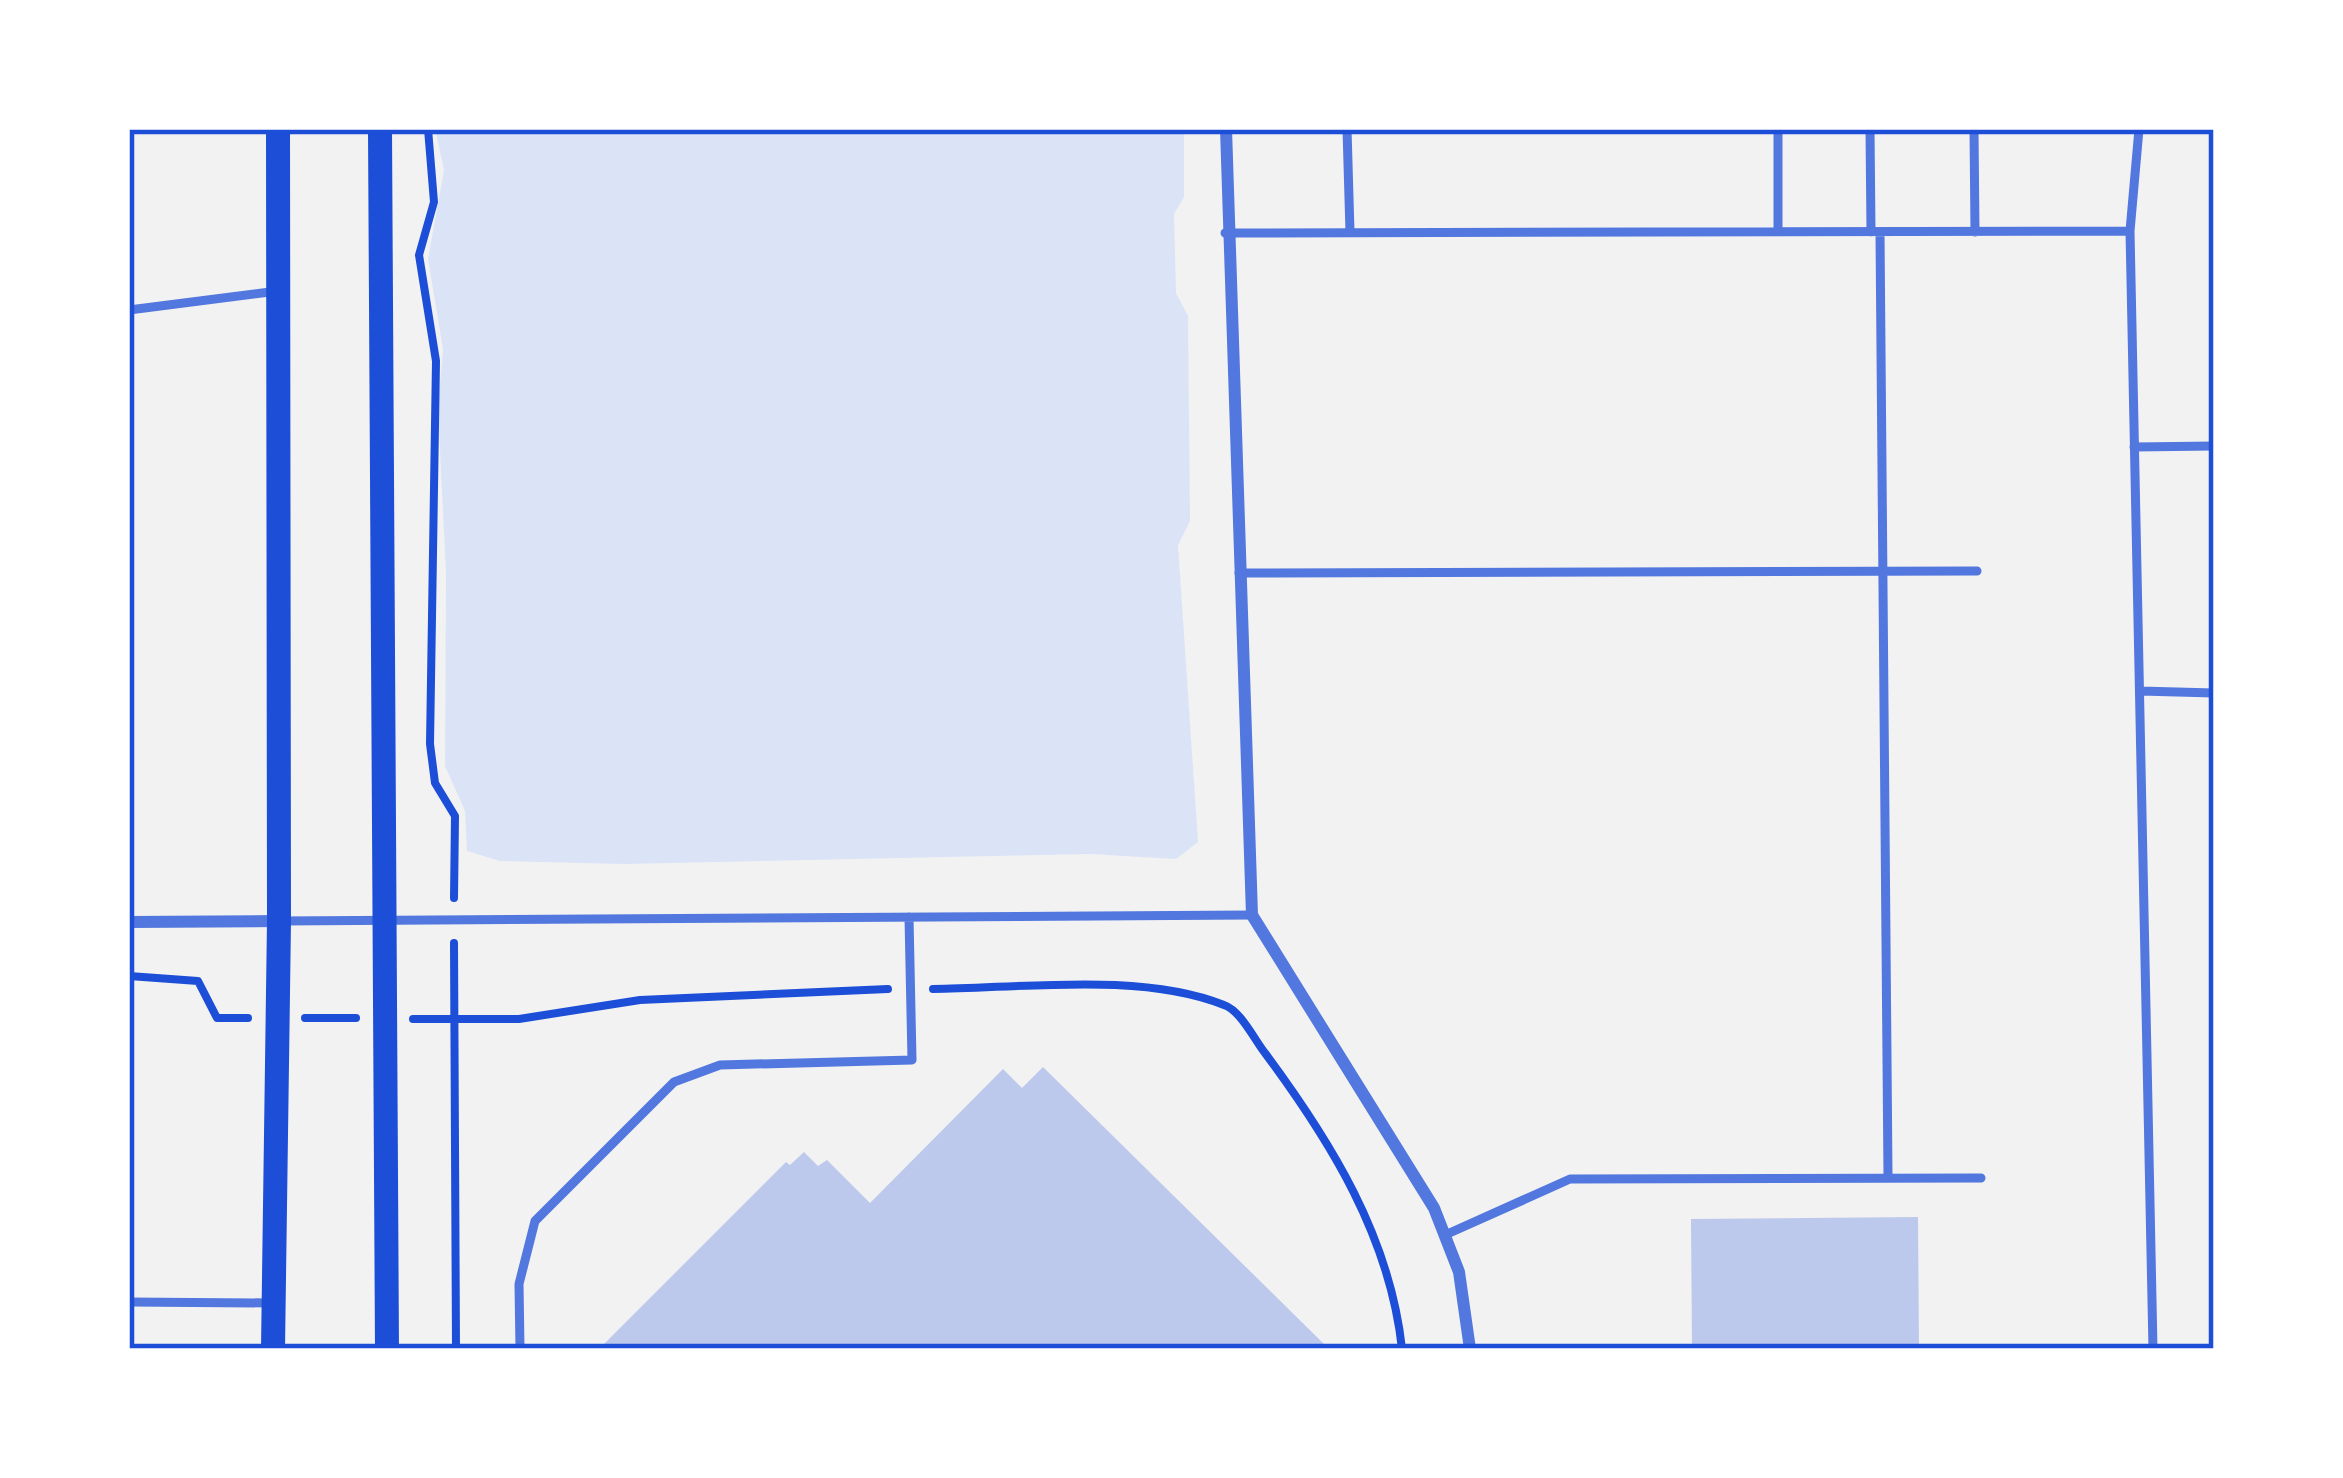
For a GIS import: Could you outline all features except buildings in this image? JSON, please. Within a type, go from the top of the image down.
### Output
[{"type":"main road","points":[[272,1349],[279,921],[278,129]]},
{"type":"main road","points":[[380,129],[387,1349]]},
{"type":"street","points":[[1226,129],[1252,915],[1388,1129],[1444,1235],[1459,1272],[1470,1349]]},
{"type":"street","points":[[129,922],[279,921]]},
{"type":"lane","points":[[1347,129],[1350,232]]},
{"type":"lane","points":[[1778,129],[1778,232]]},
{"type":"lane","points":[[1870,129],[1882,571],[1888,1177]]},
{"type":"lane","points":[[1974,129],[1975,232]]},
{"type":"lane","points":[[2139,129],[2130,231],[2153,1349]]},
{"type":"lane","points":[[1226,233],[2130,231]]},
{"type":"lane","points":[[129,310],[278,291]]},
{"type":"lane","points":[[2134,447],[2214,446]]},
{"type":"lane","points":[[1239,574],[1977,571]]},
{"type":"lane","points":[[2140,691],[2214,693]]},
{"type":"lane","points":[[279,921],[1252,915]]},
{"type":"lane","points":[[520,1349],[519,1284],[535,1221],[674,1082],[720,1065],[912,1060],[909,917]]},
{"type":"lane","points":[[1444,1235],[1570,1179],[1981,1178]]},
{"type":"lane","points":[[129,1303],[273,1303]]},
{"type":"path","points":[[428,129],[434,202],[419,255],[436,361],[430,744],[435,784],[455,816]]},
{"type":"path","points":[[129,976],[198,981],[217,1018]]},
{"type":"path","points":[[456,1349],[454,1018],[519,1019],[640,1000],[911,989],[1157,988],[1230,1006],[1320,1126],[1356,1192],[1380,1257],[1402,1349]]},
{"type":"path","points":[[294,1018],[340,1018]]},
{"type":"shaded area","points":[[435,129],[1184,129],[1184,197],[1174,214],[1176,293],[1188,316],[1190,521],[1178,545],[1198,842],[1176,859],[1089,854],[625,864],[500,861],[467,851],[465,811],[445,766],[446,574],[438,409],[443,349],[428,259],[444,170]]}]
